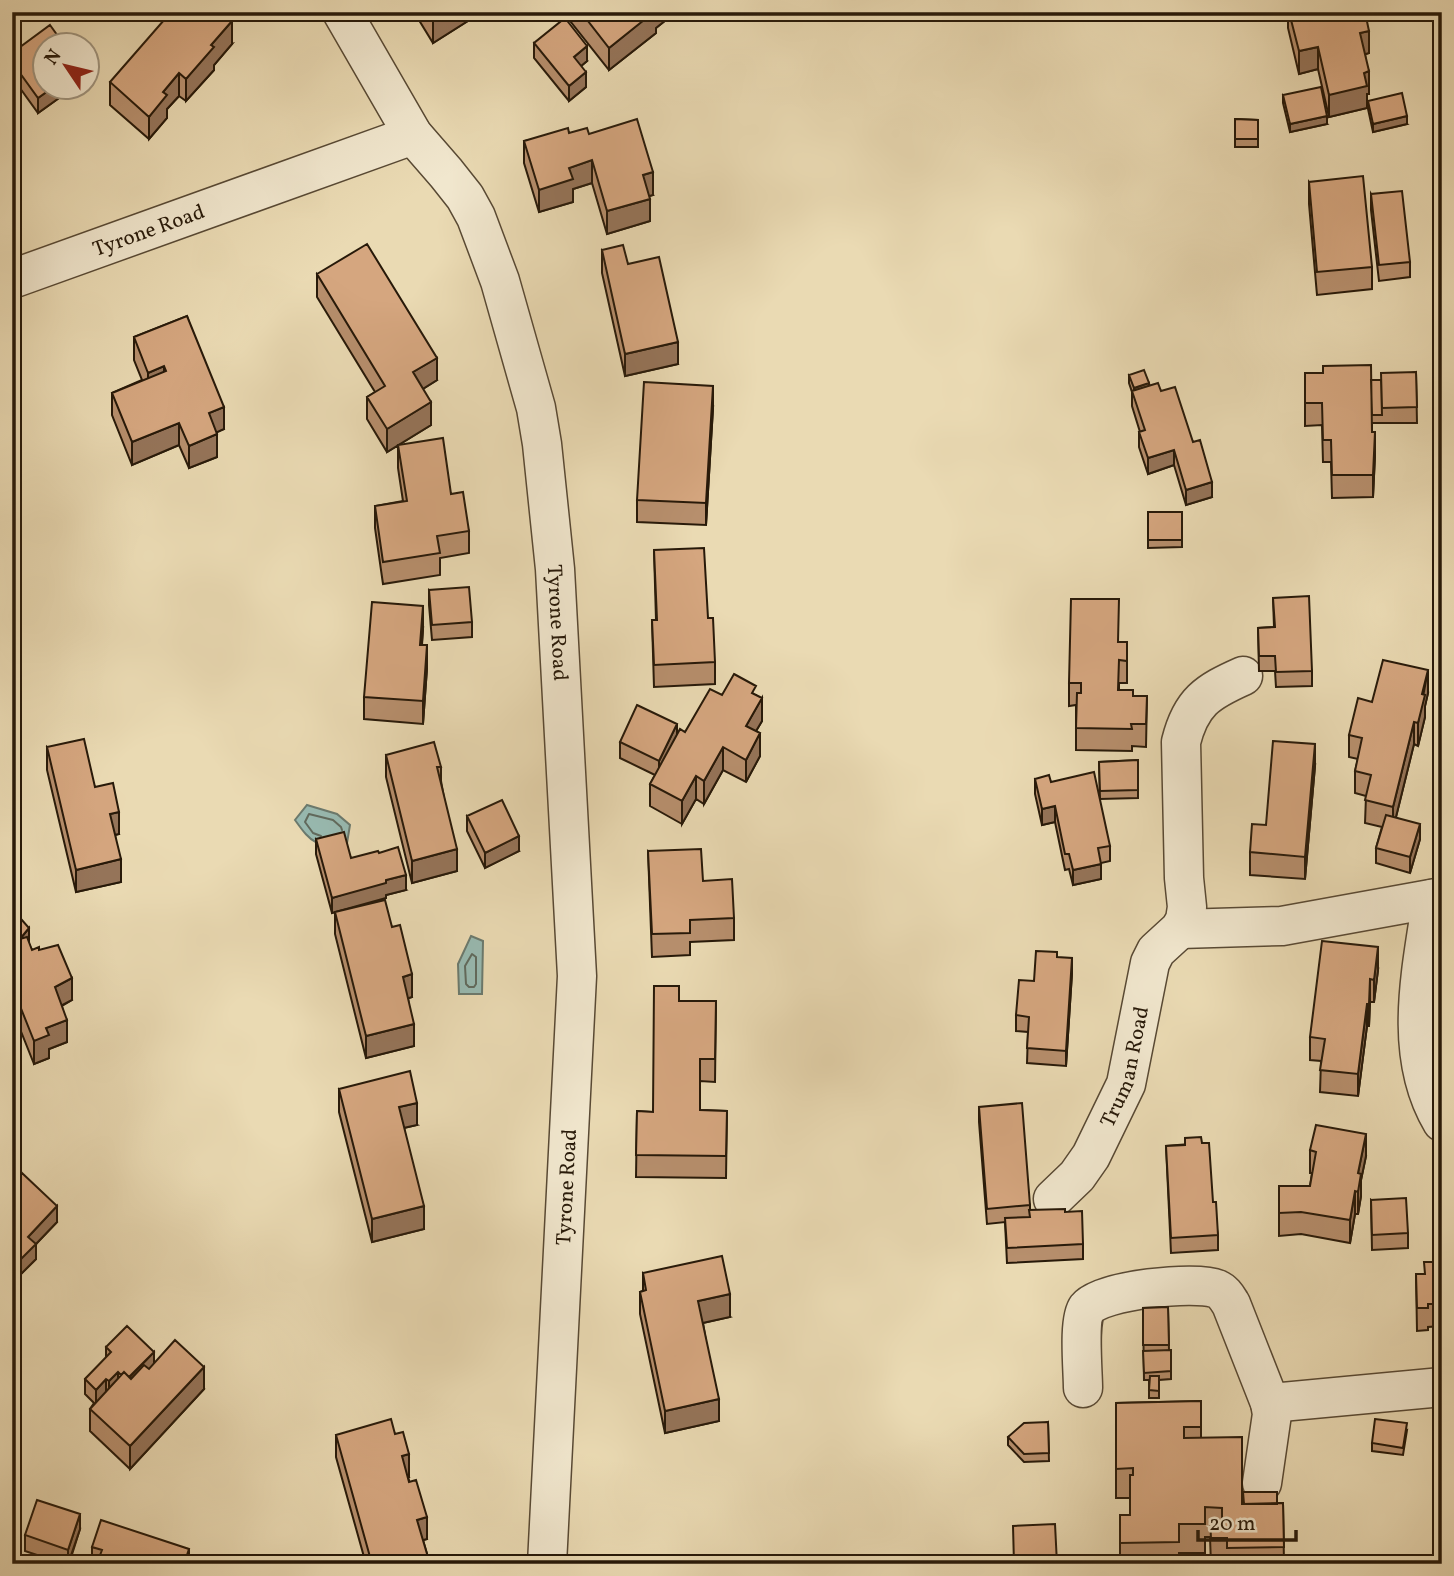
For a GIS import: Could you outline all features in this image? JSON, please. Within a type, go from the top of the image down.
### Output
[{"type":"street","points":[[342,12],[413,135]]},
{"type":"street","name":"Tyrone Road","points":[[12,279],[320,171],[413,135],[465,197],[476,217],[500,281],[536,408],[547,482],[555,569],[577,976],[547,1564]]},
{"type":"street","points":[[1180,929],[1187,907],[1181,742],[1185,724],[1201,699],[1216,688],[1243,676]]},
{"type":"street","points":[[1180,929],[1282,926],[1437,898],[1418,993],[1420,1061],[1430,1102],[1442,1122]]},
{"type":"street","name":"Truman Road","points":[[1053,1199],[1077,1176],[1091,1156],[1116,1107],[1126,1084],[1150,963],[1161,944],[1180,929]]},
{"type":"street","points":[[1083,1388],[1084,1314],[1096,1300],[1146,1288],[1207,1286],[1225,1294],[1270,1403],[1272,1414],[1262,1483]]},
{"type":"street","points":[[1270,1403],[1442,1387]]},
{"type":"water","points":[[307,805],[337,814],[350,825],[347,843],[321,844],[311,839],[295,820]]},
{"type":"water","points":[[471,936],[483,941],[482,994],[459,994],[458,964]]},
{"type":"building","points":[[171,12],[222,12],[232,21],[186,79],[179,73],[163,92],[167,95],[149,117],[110,82]]},
{"type":"building","points":[[428,12],[446,12],[433,20]]},
{"type":"building","points":[[581,12],[654,12],[609,48]]},
{"type":"building","points":[[1289,12],[1365,12],[1369,31],[1360,33],[1369,71],[1364,73],[1367,86],[1329,95],[1318,47],[1299,51]]},
{"type":"building","points":[[565,18],[587,46],[574,57],[586,72],[569,86],[534,43]]},
{"type":"building","points":[[50,25],[55,32],[40,32]]},
{"type":"building","points":[[32,38],[32,90],[12,62],[12,53]]},
{"type":"building","points":[[1321,87],[1327,116],[1290,124],[1283,95]]},
{"type":"building","points":[[1402,93],[1407,116],[1373,124],[1368,101]]},
{"type":"building","points":[[637,119],[653,172],[643,175],[650,199],[607,211],[592,160],[569,168],[573,179],[539,190],[524,141],[568,128],[569,133],[587,128],[589,134]]},
{"type":"building","points":[[1235,119],[1258,120],[1258,139],[1235,139]]},
{"type":"building","points":[[1363,176],[1372,267],[1317,272],[1309,182]]},
{"type":"building","points":[[1402,191],[1410,262],[1379,265],[1371,194]]},
{"type":"building","points":[[367,244],[437,358],[413,372],[431,402],[387,429],[367,397],[385,386],[317,274]]},
{"type":"building","points":[[623,245],[628,264],[659,257],[678,342],[625,354],[602,250]]},
{"type":"building","points":[[187,316],[224,407],[209,413],[217,434],[189,446],[179,423],[132,442],[112,393],[166,371],[164,366],[148,373],[134,337]]},
{"type":"building","points":[[1371,365],[1372,432],[1375,432],[1373,475],[1332,475],[1331,440],[1323,440],[1322,403],[1305,403],[1305,373],[1323,373],[1323,366]]},
{"type":"building","points":[[1144,370],[1149,383],[1134,388],[1129,375]]},
{"type":"building","points":[[1416,372],[1417,407],[1382,408],[1381,373]]},
{"type":"building","points":[[1371,380],[1381,380],[1382,415],[1372,415]]},
{"type":"building","points":[[644,382],[713,386],[706,503],[637,500]]},
{"type":"building","points":[[1158,383],[1161,391],[1175,387],[1193,442],[1200,440],[1212,482],[1186,490],[1174,450],[1148,458],[1139,432],[1145,430],[1132,391]]},
{"type":"building","points":[[443,438],[451,494],[463,492],[469,531],[437,536],[440,553],[383,562],[375,506],[407,501],[398,445]]},
{"type":"building","points":[[1148,512],[1182,512],[1182,540],[1148,540]]},
{"type":"building","points":[[704,548],[708,618],[713,618],[715,662],[654,665],[652,620],[657,620],[654,550]]},
{"type":"building","points":[[469,587],[472,622],[432,625],[429,590]]},
{"type":"building","points":[[1309,596],[1312,671],[1276,672],[1275,656],[1259,656],[1258,628],[1275,627],[1273,598]]},
{"type":"building","points":[[1071,599],[1119,599],[1118,642],[1127,642],[1127,661],[1119,660],[1118,690],[1133,690],[1133,696],[1147,696],[1146,724],[1131,724],[1132,729],[1076,728],[1077,693],[1081,693],[1081,683],[1069,683]]},
{"type":"building","points":[[372,602],[423,606],[420,645],[427,645],[423,701],[364,697]]},
{"type":"building","points":[[1383,660],[1428,670],[1418,723],[1414,722],[1393,807],[1365,800],[1371,775],[1355,771],[1362,738],[1349,735],[1358,698],[1372,702]]},
{"type":"building","points":[[734,674],[756,686],[752,693],[762,698],[746,726],[760,733],[746,760],[723,747],[704,781],[696,776],[682,801],[650,784],[680,729],[685,732],[710,689],[722,695]]},
{"type":"building","points":[[637,705],[677,724],[659,761],[620,742]]},
{"type":"building","points":[[84,739],[95,787],[113,783],[119,812],[110,814],[121,859],[76,870],[47,747]]},
{"type":"building","points":[[1273,741],[1315,744],[1305,857],[1250,852],[1252,824],[1266,825]]},
{"type":"building","points":[[434,742],[441,767],[437,767],[457,849],[412,861],[386,755]]},
{"type":"building","points":[[1138,760],[1138,790],[1100,791],[1099,762]]},
{"type":"building","points":[[1094,772],[1110,846],[1098,848],[1101,864],[1073,870],[1069,854],[1065,854],[1055,806],[1042,809],[1035,779],[1049,775],[1051,782]]},
{"type":"building","points":[[502,800],[519,836],[485,853],[467,816]]},
{"type":"building","points":[[1386,815],[1420,824],[1410,857],[1376,848]]},
{"type":"building","points":[[344,832],[351,858],[398,847],[406,875],[332,898],[316,839]]},
{"type":"building","points":[[701,849],[703,881],[732,879],[734,918],[690,920],[690,933],[652,934],[648,851]]},
{"type":"building","points":[[385,900],[392,927],[400,925],[412,974],[403,977],[414,1024],[366,1036],[335,912]]},
{"type":"building","points":[[14,911],[29,928],[20,939],[27,937],[32,950],[58,945],[72,978],[55,987],[67,1020],[46,1028],[49,1035],[34,1041],[12,986]]},
{"type":"building","points":[[1322,941],[1378,947],[1374,980],[1370,979],[1369,1004],[1358,1074],[1320,1070],[1325,1039],[1310,1037]]},
{"type":"building","points":[[1036,951],[1057,952],[1057,957],[1072,958],[1066,1051],[1027,1048],[1029,1017],[1016,1015],[1019,980],[1034,981]]},
{"type":"building","points":[[654,986],[679,986],[679,1001],[716,1001],[715,1059],[700,1059],[700,1110],[727,1111],[726,1156],[636,1155],[637,1111],[653,1112]]},
{"type":"building","points":[[410,1071],[417,1103],[399,1107],[424,1206],[372,1219],[339,1089]]},
{"type":"building","points":[[1022,1103],[1030,1205],[987,1209],[979,1107]]},
{"type":"building","points":[[1316,1125],[1366,1134],[1358,1173],[1361,1174],[1358,1192],[1355,1191],[1350,1220],[1301,1212],[1279,1213],[1279,1186],[1310,1186],[1316,1152],[1310,1150]]},
{"type":"building","points":[[1201,1137],[1202,1143],[1209,1143],[1218,1235],[1171,1238],[1166,1146],[1185,1145],[1185,1138]]},
{"type":"building","points":[[22,1173],[57,1206],[28,1237],[36,1244],[20,1260],[12,1252],[12,1183]]},
{"type":"building","points":[[1406,1198],[1408,1233],[1372,1235],[1371,1200]]},
{"type":"building","points":[[1065,1209],[1065,1212],[1082,1211],[1083,1244],[1007,1248],[1005,1218],[1030,1217],[1029,1210]]},
{"type":"building","points":[[722,1256],[730,1294],[698,1301],[719,1399],[665,1411],[640,1292],[646,1290],[643,1273]]},
{"type":"building","points":[[1424,1262],[1442,1262],[1442,1304],[1428,1304],[1428,1308],[1417,1308],[1416,1274],[1425,1274]]},
{"type":"building","points":[[1168,1307],[1169,1345],[1143,1345],[1143,1308]]},
{"type":"building","points":[[127,1326],[154,1352],[129,1377],[124,1372],[121,1375],[118,1372],[109,1381],[106,1379],[96,1390],[85,1379],[111,1352],[106,1347]]},
{"type":"building","points":[[175,1340],[204,1367],[130,1446],[90,1409],[124,1372],[131,1379],[144,1365],[149,1369]]},
{"type":"building","points":[[1171,1350],[1171,1371],[1144,1373],[1143,1351]]},
{"type":"building","points":[[1150,1376],[1159,1376],[1159,1391],[1149,1390]]},
{"type":"building","points":[[1201,1401],[1201,1427],[1184,1427],[1184,1438],[1242,1437],[1242,1504],[1283,1503],[1284,1547],[1227,1548],[1227,1538],[1211,1538],[1210,1520],[1222,1520],[1222,1508],[1205,1507],[1205,1524],[1179,1524],[1179,1542],[1120,1543],[1120,1515],[1130,1515],[1130,1475],[1133,1475],[1133,1468],[1116,1469],[1116,1403]]},
{"type":"building","points":[[391,1419],[395,1434],[403,1432],[409,1454],[402,1456],[409,1482],[416,1480],[427,1517],[417,1520],[430,1564],[372,1564],[336,1435]]},
{"type":"building","points":[[1375,1419],[1407,1423],[1403,1448],[1372,1443]]},
{"type":"building","points":[[1048,1422],[1049,1453],[1024,1454],[1008,1437],[1024,1423]]},
{"type":"building","points":[[1439,1489],[1442,1490],[1442,1514],[1435,1513]]},
{"type":"building","points":[[1243,1492],[1277,1492],[1277,1504],[1244,1504]]},
{"type":"building","points":[[37,1500],[80,1514],[68,1550],[25,1535]]},
{"type":"building","points":[[101,1520],[189,1549],[184,1564],[109,1564],[99,1558],[102,1550],[92,1547]]},
{"type":"building","points":[[1055,1524],[1057,1564],[1014,1564],[1013,1526]]}]
